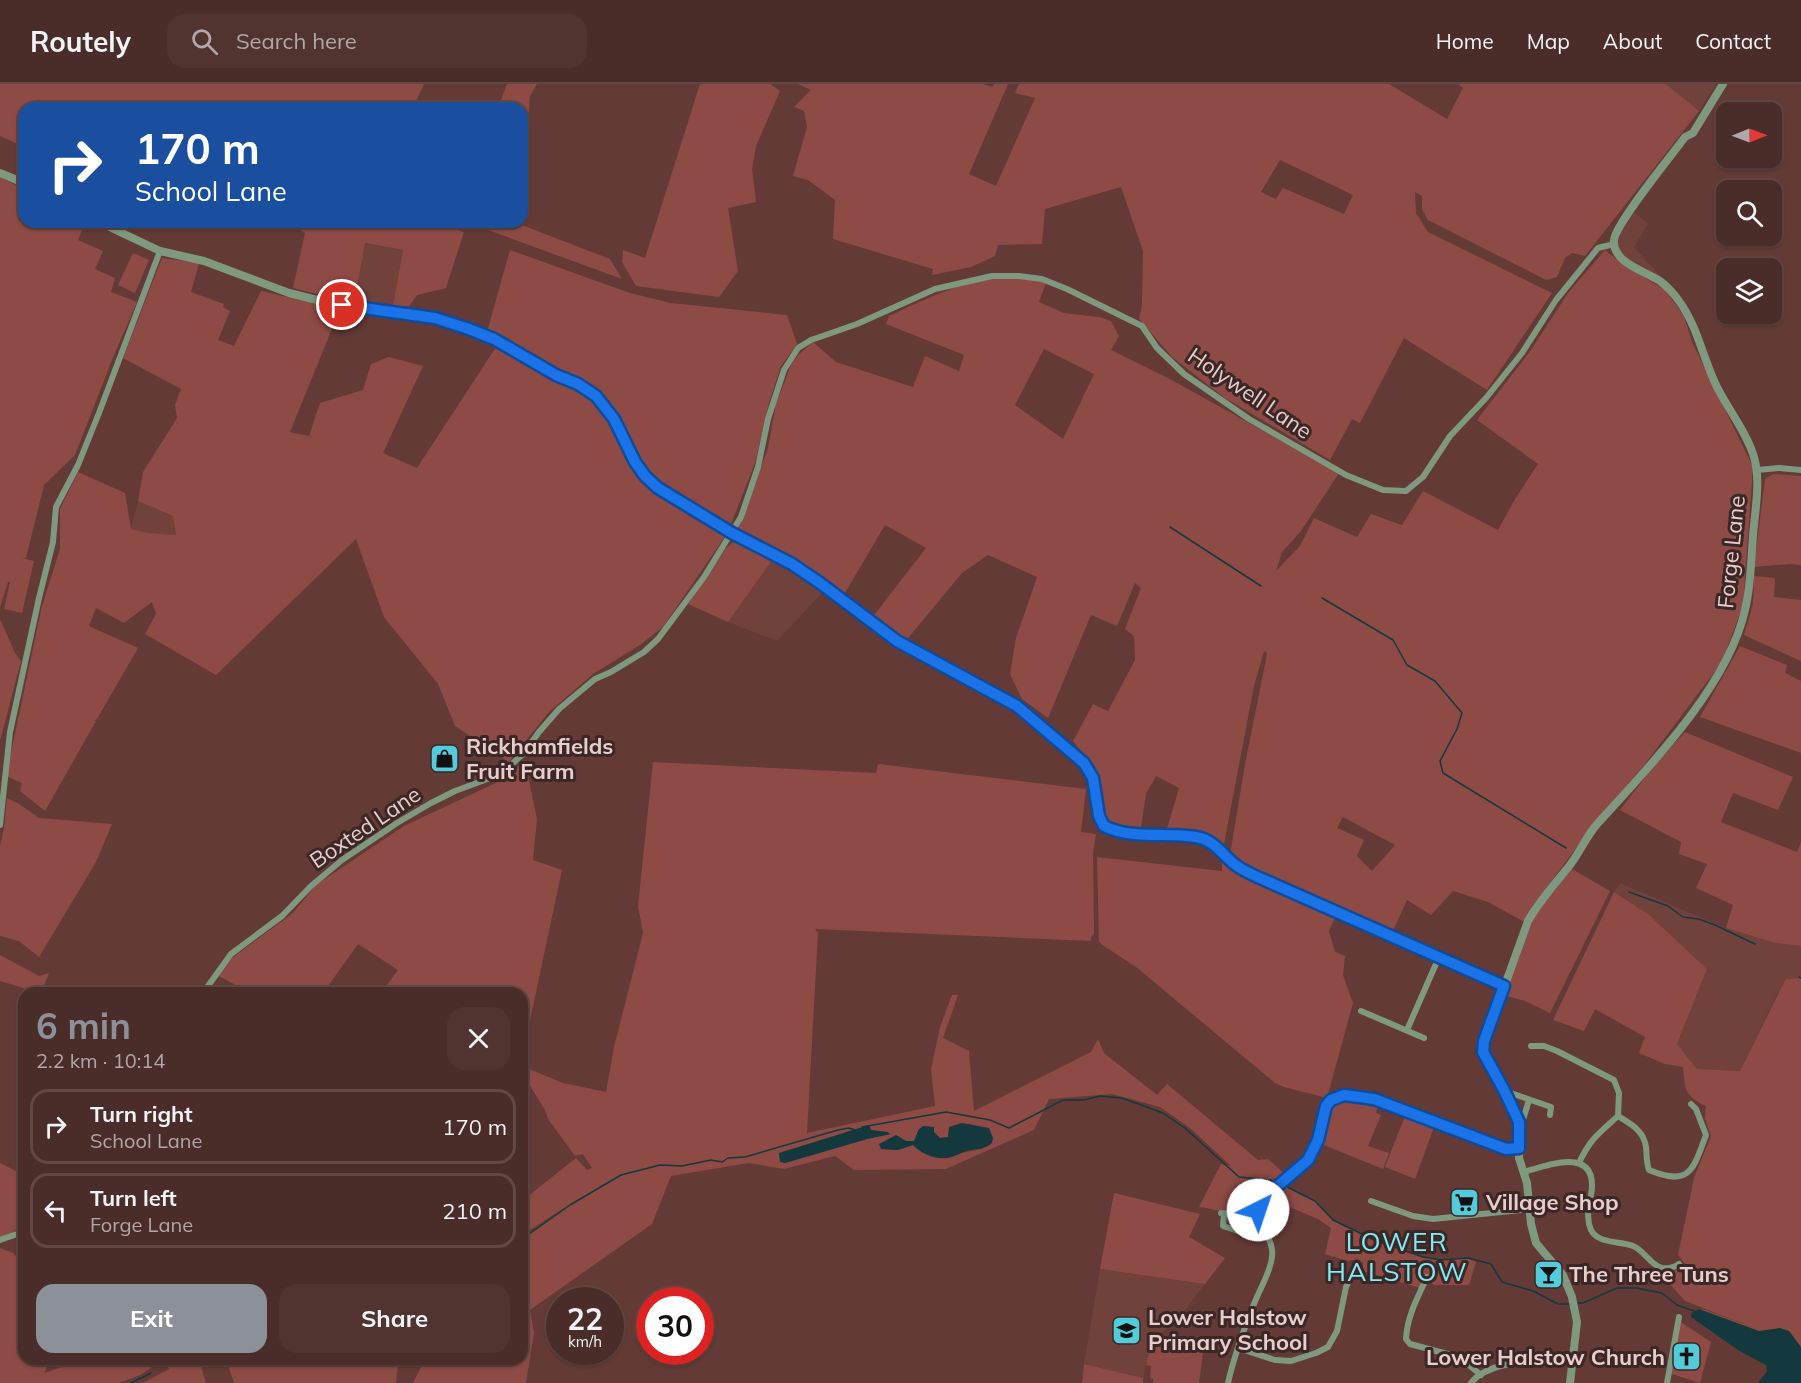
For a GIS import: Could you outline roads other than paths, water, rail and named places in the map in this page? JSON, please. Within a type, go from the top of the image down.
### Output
[{"type":"street","points":[[1614,244],[1616,231],[1628,213],[1685,137],[1693,133],[1723,84]]},
{"type":"street","points":[[0,173],[18,180]]},
{"type":"street","points":[[112,228],[160,251],[204,261],[240,276],[304,297],[333,304],[435,318],[494,339],[556,375],[578,384],[596,396],[614,419],[635,462],[658,488],[732,533],[792,564],[897,641],[1017,706],[1084,763],[1093,778],[1099,816],[1104,826],[1138,834],[1196,837],[1207,840],[1218,847],[1236,866],[1262,879],[1504,986]]},
{"type":"street","name":"Forge Lane","points":[[1570,1383],[1577,1331],[1576,1310],[1563,1275],[1536,1243],[1530,1195],[1519,1158],[1519,1122],[1504,1090],[1485,1059],[1484,1041],[1528,921],[1535,908],[1571,863],[1596,824],[1620,800],[1677,732],[1727,661],[1743,619],[1748,593],[1757,470],[1753,454],[1717,386],[1697,334],[1683,307],[1661,282],[1621,258],[1614,244]]},
{"type":"street","name":"Holywell Lane","points":[[732,533],[741,517],[758,468],[768,419],[784,370],[798,348],[812,340],[857,324],[935,289],[1004,275],[1042,279],[1142,326],[1157,348],[1184,374],[1249,419],[1346,475],[1383,490],[1406,491],[1423,477],[1450,436],[1486,398],[1515,362],[1556,300],[1598,248],[1614,244]]},
{"type":"street","points":[[0,825],[5,788],[5,760],[53,542],[56,507],[78,465],[160,251]]},
{"type":"street","points":[[1757,470],[1779,468],[1801,470]]},
{"type":"street","name":"Boxted Lane","points":[[207,987],[231,954],[282,916],[311,886],[342,860],[430,803],[501,774],[524,753],[560,709],[595,679],[644,652],[668,626],[704,577],[732,533]]},
{"type":"street","points":[[1407,1030],[1439,957]]},
{"type":"street","points":[[1361,1011],[1424,1038]]},
{"type":"street","points":[[1532,1046],[1544,1046],[1557,1051],[1614,1080],[1619,1093],[1618,1116],[1595,1135],[1585,1148],[1579,1163]]},
{"type":"street","points":[[1504,1090],[1551,1107],[1550,1114]]},
{"type":"street","points":[[1227,1383],[1253,1305],[1270,1269],[1273,1253],[1258,1214],[1260,1204],[1308,1160],[1318,1140],[1327,1104],[1332,1099],[1345,1094],[1376,1100],[1506,1149],[1519,1148]]},
{"type":"street","points":[[1519,1130],[1529,1100]]},
{"type":"street","points":[[1618,1116],[1642,1133],[1649,1170],[1664,1177],[1679,1178],[1688,1173],[1707,1135],[1696,1109],[1691,1104]]},
{"type":"street","points":[[1524,1173],[1564,1161],[1579,1163],[1588,1170],[1592,1183],[1587,1216],[1592,1232],[1600,1239],[1634,1246],[1662,1268],[1675,1267],[1680,1264]]},
{"type":"street","points":[[1371,1201],[1413,1216],[1433,1219],[1530,1209]]},
{"type":"street","points":[[1238,1231],[1223,1226],[1222,1214],[1246,1216],[1258,1214]]},
{"type":"street","points":[[0,1240],[18,1234]]},
{"type":"street","points":[[1238,1348],[1275,1360],[1290,1362],[1328,1347],[1336,1331],[1346,1287],[1356,1266]]},
{"type":"street","points":[[1427,1277],[1413,1307],[1406,1339],[1410,1344],[1455,1356],[1481,1375]]},
{"type":"street","points":[[1667,1383],[1679,1317]]},
{"type":"street","points":[[1471,1383],[1481,1375],[1506,1365],[1523,1361],[1537,1362]]},
{"type":"water","points":[[962,1123],[989,1128],[993,1138],[992,1143],[984,1148],[941,1158],[921,1152],[913,1145],[898,1150],[881,1149],[879,1144],[896,1135],[906,1141],[914,1141],[919,1129],[923,1126],[934,1127],[934,1132],[940,1138],[948,1137],[949,1127]]},
{"type":"water","points":[[869,1125],[871,1130],[891,1134],[785,1163],[780,1162],[779,1153]]},
{"type":"water","points":[[1699,1309],[1759,1331],[1780,1328],[1789,1331],[1801,1347],[1801,1383],[1758,1383],[1767,1371],[1766,1365],[1738,1350],[1691,1317],[1692,1312]]},
{"type":"waterway","points":[[1170,527],[1261,586]]},
{"type":"waterway","points":[[1322,598],[1393,640],[1407,665],[1435,681],[1462,713],[1457,729],[1440,761],[1443,773],[1566,848]]},
{"type":"waterway","points":[[1629,892],[1668,906],[1683,917],[1699,919],[1755,944]]},
{"type":"waterway","points":[[862,1127],[946,1112],[990,1120],[1009,1128],[1063,1100],[1084,1100],[1100,1096],[1122,1098],[1163,1113],[1185,1128],[1239,1177],[1270,1180],[1277,1183]]},
{"type":"waterway","points":[[528,1235],[570,1205],[621,1175],[660,1165],[682,1166],[711,1160],[722,1162],[728,1158],[745,1157],[838,1130],[849,1128],[855,1130]]},
{"type":"waterway","points":[[1285,1186],[1315,1201],[1333,1220],[1374,1240],[1423,1257],[1440,1260],[1468,1258],[1491,1264],[1502,1282],[1533,1291],[1558,1304],[1571,1304]]},
{"type":"waterway","points":[[1576,1303],[1583,1303],[1617,1288],[1636,1288],[1662,1293],[1677,1305],[1694,1311]]},
{"type":"waterway","points":[[131,1383],[151,1373]]},
{"type":"place","name":"Rickhamfields Fruit Farm","points":[[445,759]]},
{"type":"place","name":"Village Shop","points":[[1465,1202]]},
{"type":"place","name":"The Three Tuns","points":[[1548,1274]]},
{"type":"place","name":"Lower Halstow Primary School","points":[[1127,1330]]},
{"type":"place","name":"Lower Halstow Church","points":[[1686,1357]]},
{"type":"district","name":"LOWER HALSTOW","points":[[1397,1257]]}]
